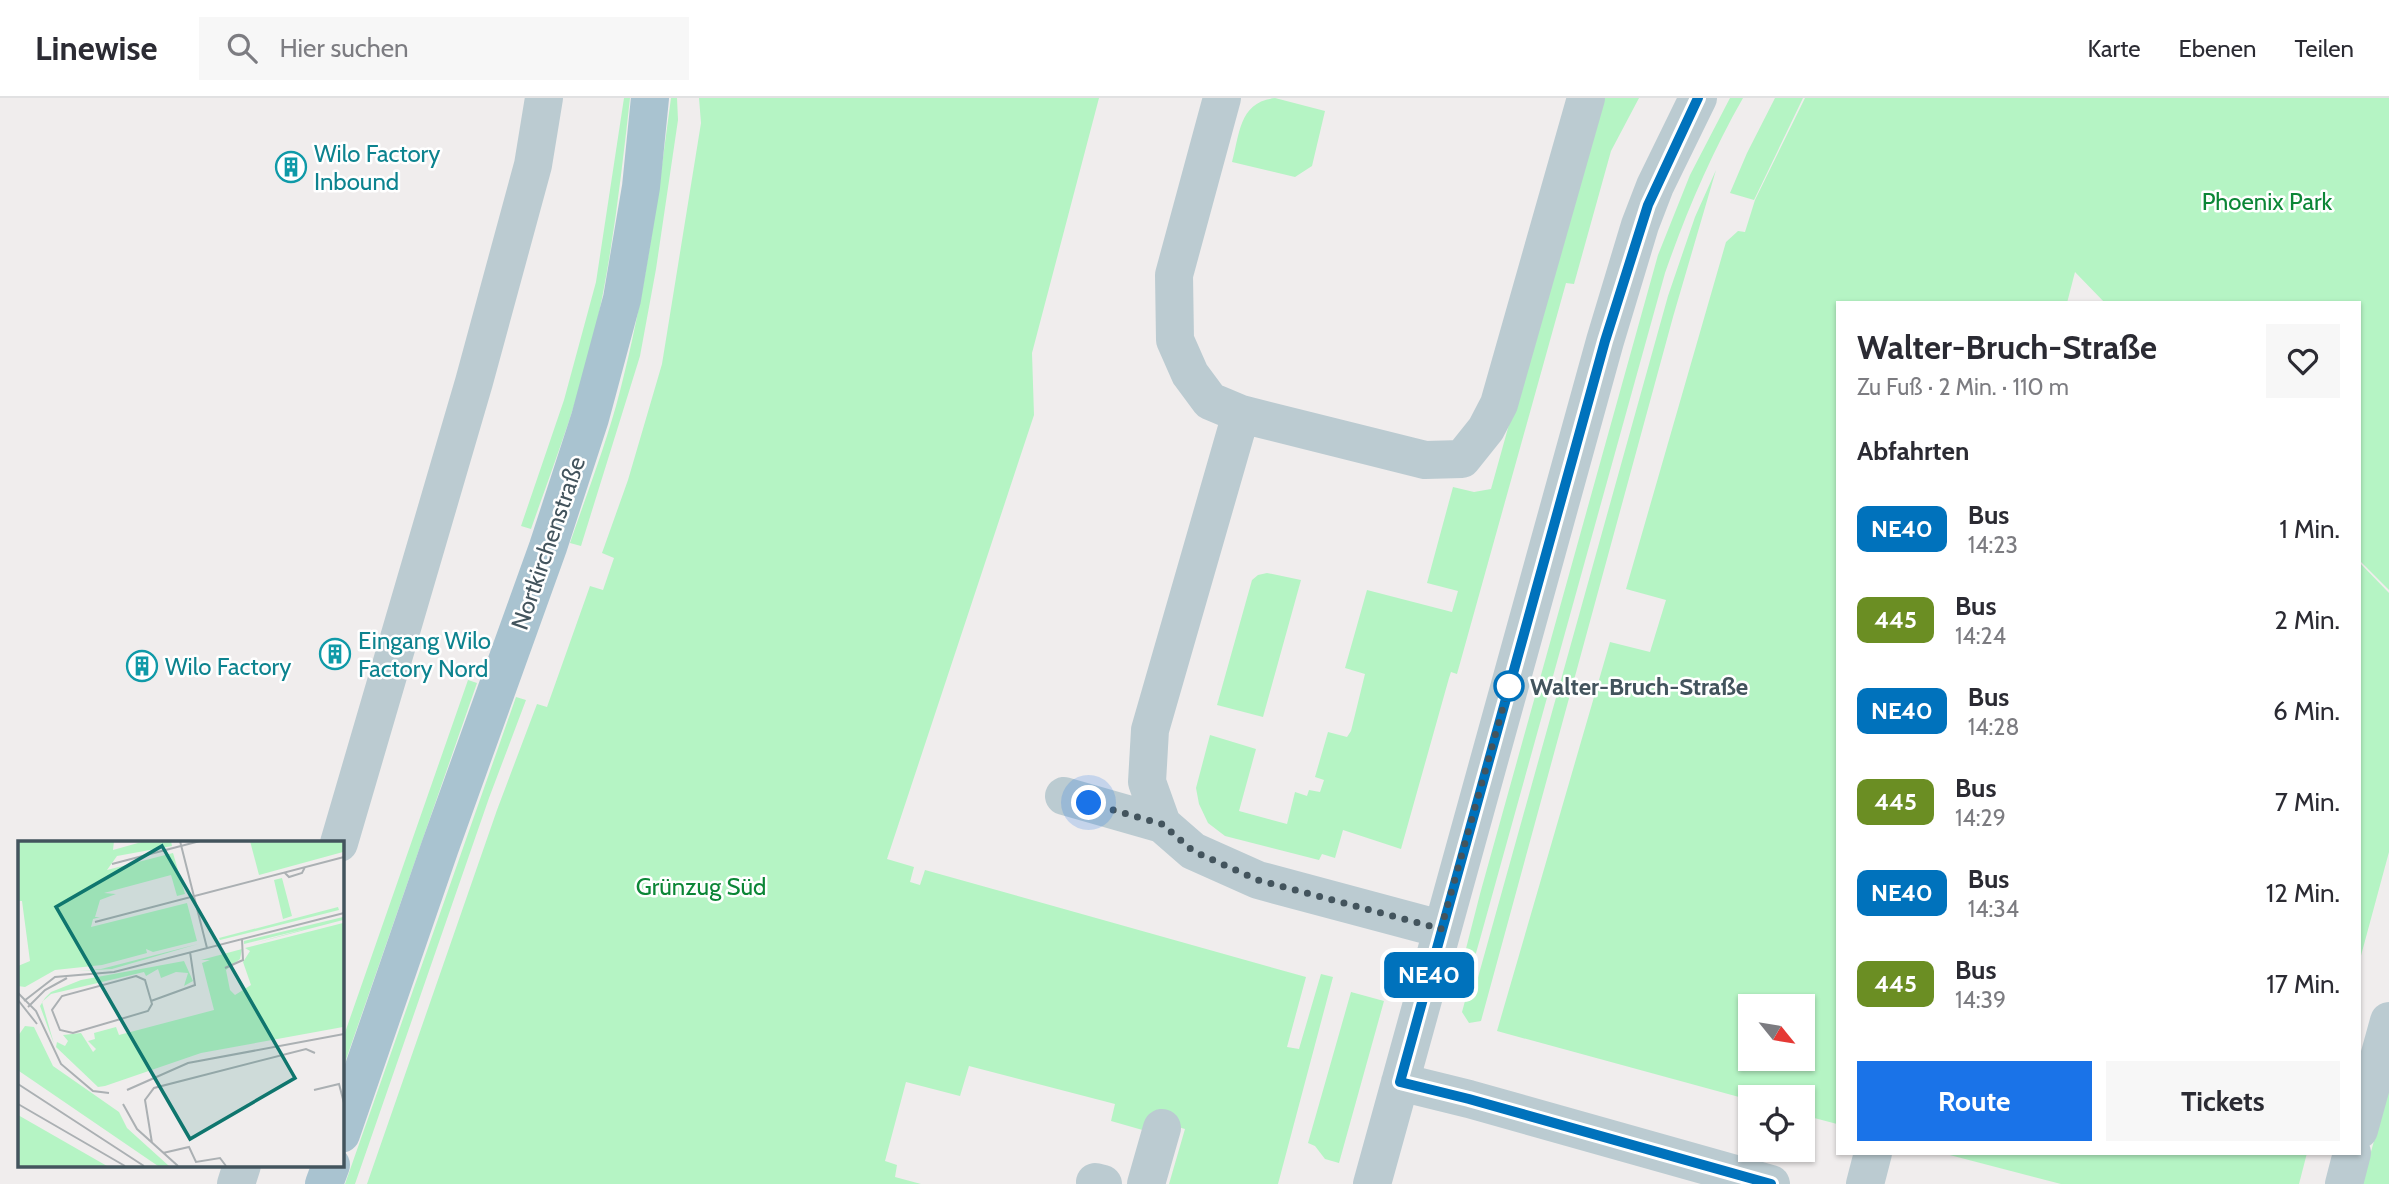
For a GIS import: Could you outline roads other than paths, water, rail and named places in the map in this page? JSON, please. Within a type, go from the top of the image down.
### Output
[{"type":"main road","name":"Nortkirchenstraße","points":[[343,1128],[548,547],[590,418],[622,299],[641,187],[650,98]]},
{"type":"main road","points":[[324,1184],[331,1166]]},
{"type":"street","points":[[340,841],[474,382],[533,165],[544,98]]},
{"type":"street","points":[[1222,98],[1174,275],[1175,340],[1190,374],[1209,401],[1241,414],[1424,460],[1462,459],[1486,429],[1499,404],[1586,98]]},
{"type":"street","points":[[1372,1184],[1630,257],[1655,186],[1698,98]]},
{"type":"street","points":[[1162,824],[1147,782],[1150,730],[1241,414]]},
{"type":"street","points":[[1064,796],[1162,824],[1193,851],[1258,880],[1441,929]]},
{"type":"street","points":[[2361,1122],[2389,1021]]},
{"type":"street","points":[[1400,1082],[1771,1184]]},
{"type":"street","points":[[1146,1184],[1162,1128]]},
{"type":"street","points":[[1865,1184],[1872,1155]]},
{"type":"street","points":[[2344,1184],[2351,1155]]},
{"type":"street","points":[[236,1184],[242,1166]]},
{"type":"place","name":"Wilo Factory Inbound","points":[[291,167]]},
{"type":"place","name":"Eingang Wilo Factory Nord","points":[[335,654]]},
{"type":"place","name":"Wilo Factory","points":[[142,666]]},
{"type":"place","name":"Walter-Bruch-Straße","points":[[1509,686]]},
{"type":"park label","name":"Phoenix Park","points":[[2267,201]]},
{"type":"park label","name":"Grünzug Süd","points":[[701,886]]}]
